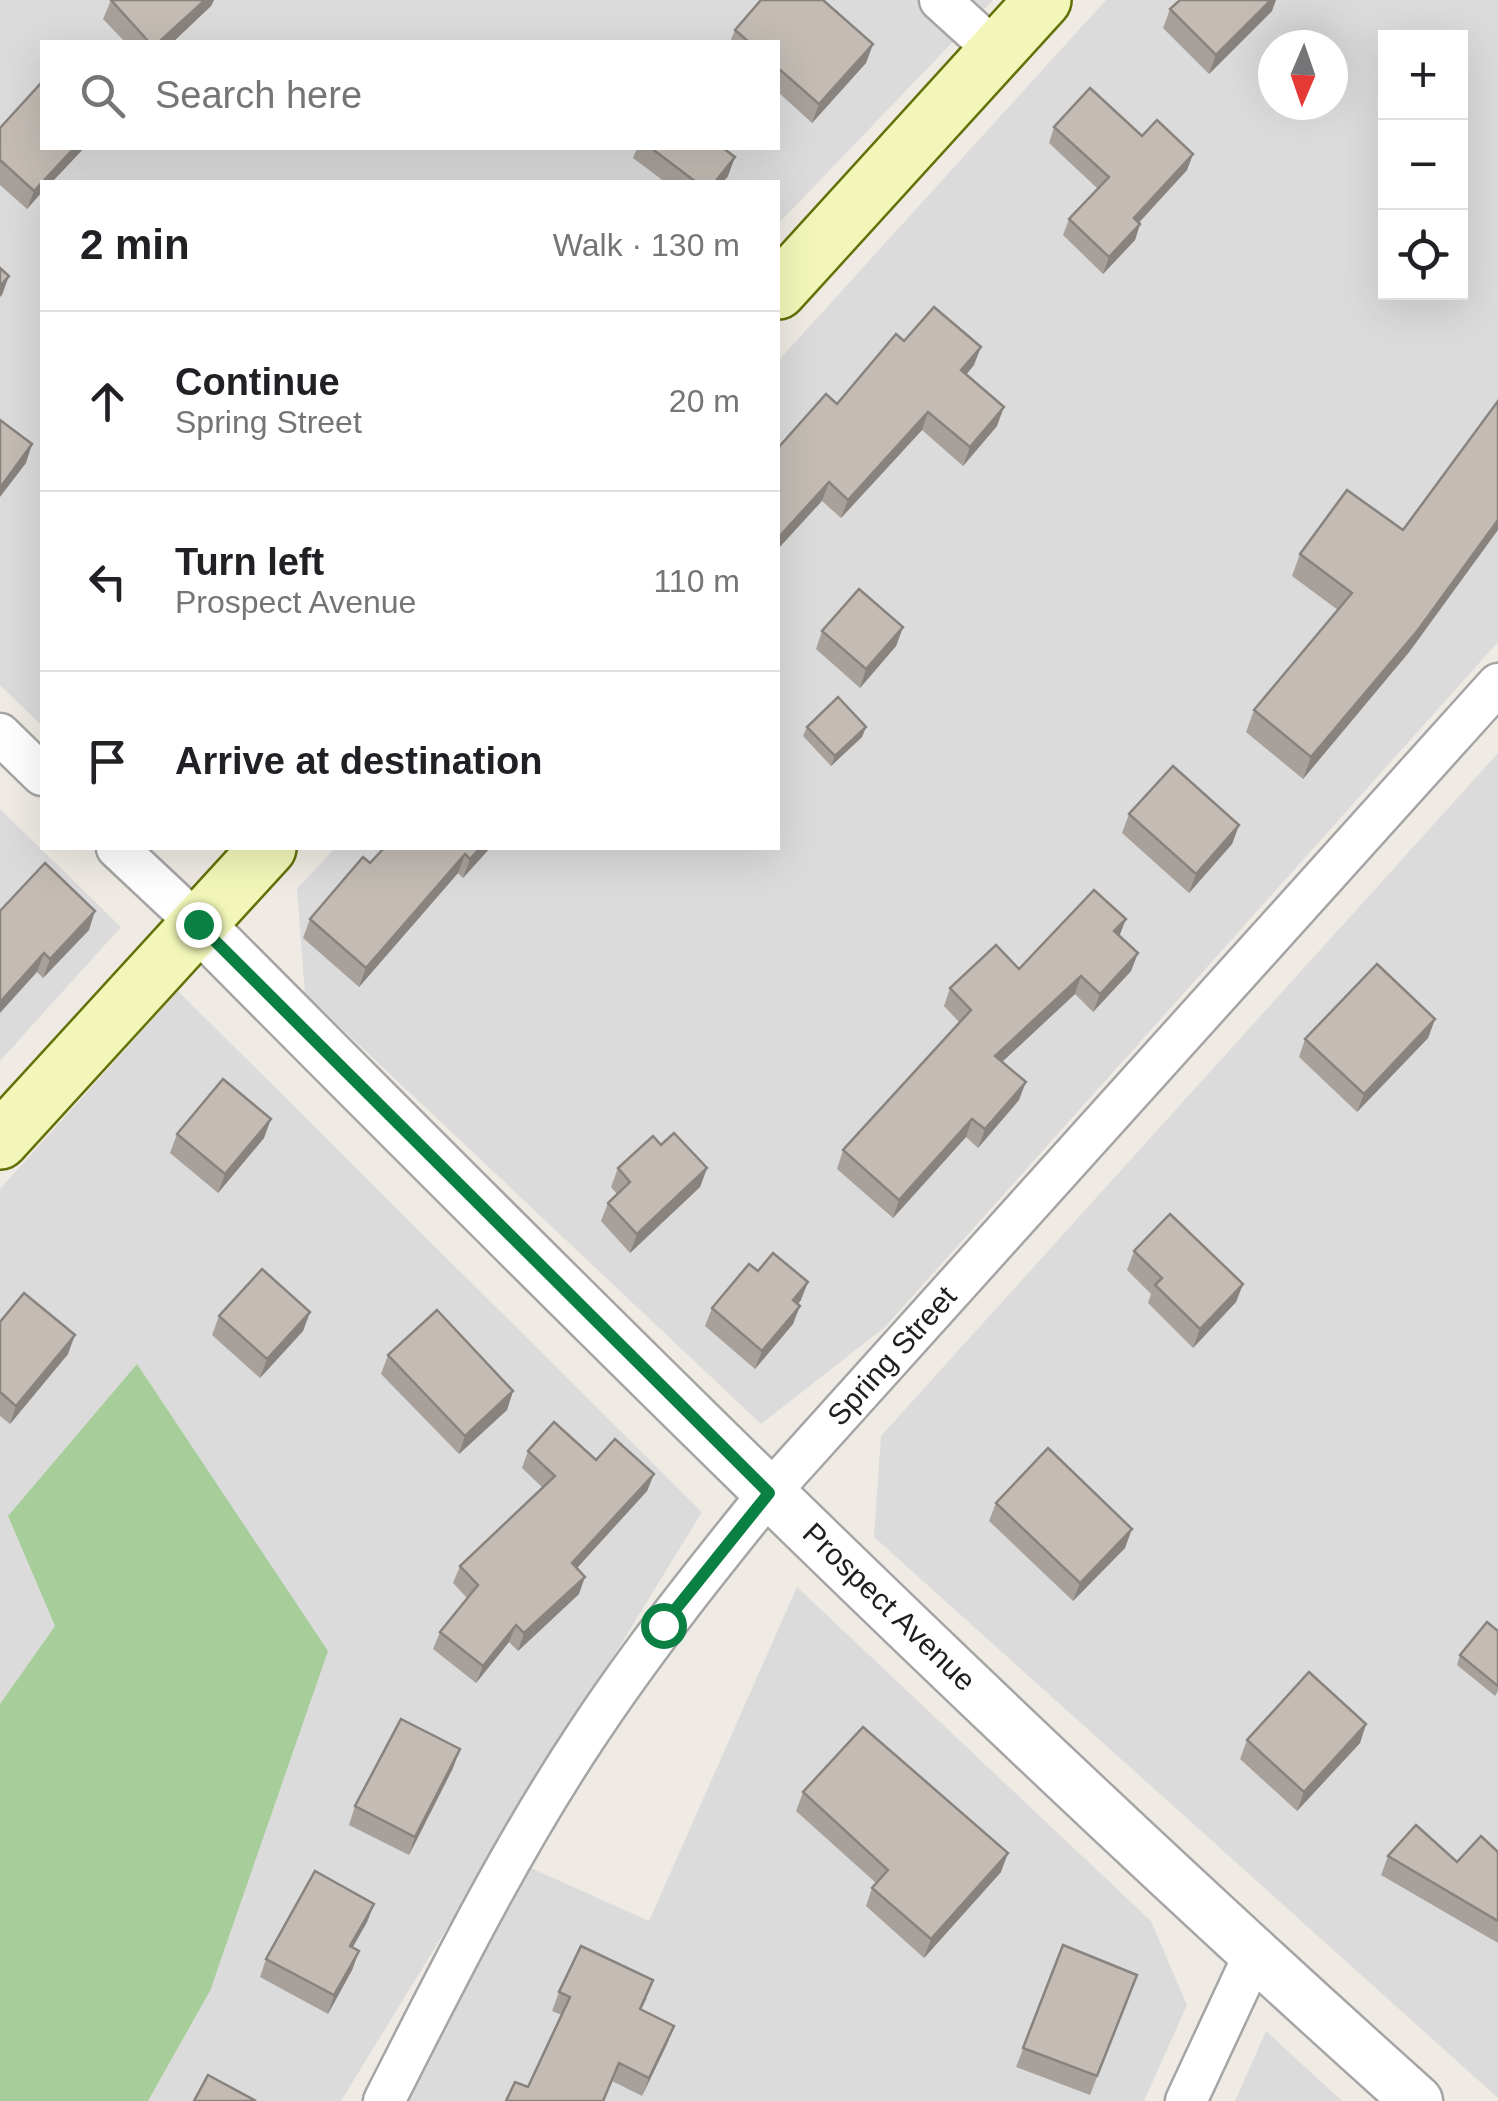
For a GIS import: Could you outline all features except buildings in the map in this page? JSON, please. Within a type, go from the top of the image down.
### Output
[{"type":"main road","points":[[780,289],[1044,0]]},
{"type":"main road","points":[[0,1141],[266,850]]},
{"type":"street","points":[[940,0],[996,51]]},
{"type":"street","name":"Spring Street","points":[[384,2101],[511,1859],[585,1737],[663,1625],[769,1493],[1498,684]]},
{"type":"street","points":[[0,734],[40,773]]},
{"type":"street","name":"Prospect Avenue","points":[[120,850],[769,1493],[1254,1955],[1417,2101]]},
{"type":"street","points":[[1186,2101],[1254,1955]]},
{"type":"shaded area","points":[[0,0],[993,0],[780,222],[780,180],[40,180],[40,724],[0,685]]},
{"type":"shaded area","points":[[1106,0],[1498,0],[1498,642],[885,1327],[761,1424],[305,994],[297,889],[333,850],[780,850],[780,359]]},
{"type":"shaded area","points":[[1498,753],[1498,2098],[874,1537],[881,1436]]},
{"type":"shaded area","points":[[0,809],[121,927],[0,1061]]},
{"type":"shaded area","points":[[178,991],[702,1512],[341,2101],[148,2101],[210,1991],[137,1365],[8,1516],[55,1626],[0,1704],[0,1189]]},
{"type":"shaded area","points":[[797,1587],[1151,1921],[1187,2005],[1144,2101],[392,2101],[511,1859],[649,1921]]},
{"type":"shaded area","points":[[1266,2031],[1342,2101],[1235,2101]]},
{"type":"green space","points":[[137,1364],[328,1651],[210,1991],[148,2101],[0,2101],[0,1704],[55,1626],[8,1516]]},
{"type":"route","points":[[198,924],[769,1493],[663,1625]]}]
